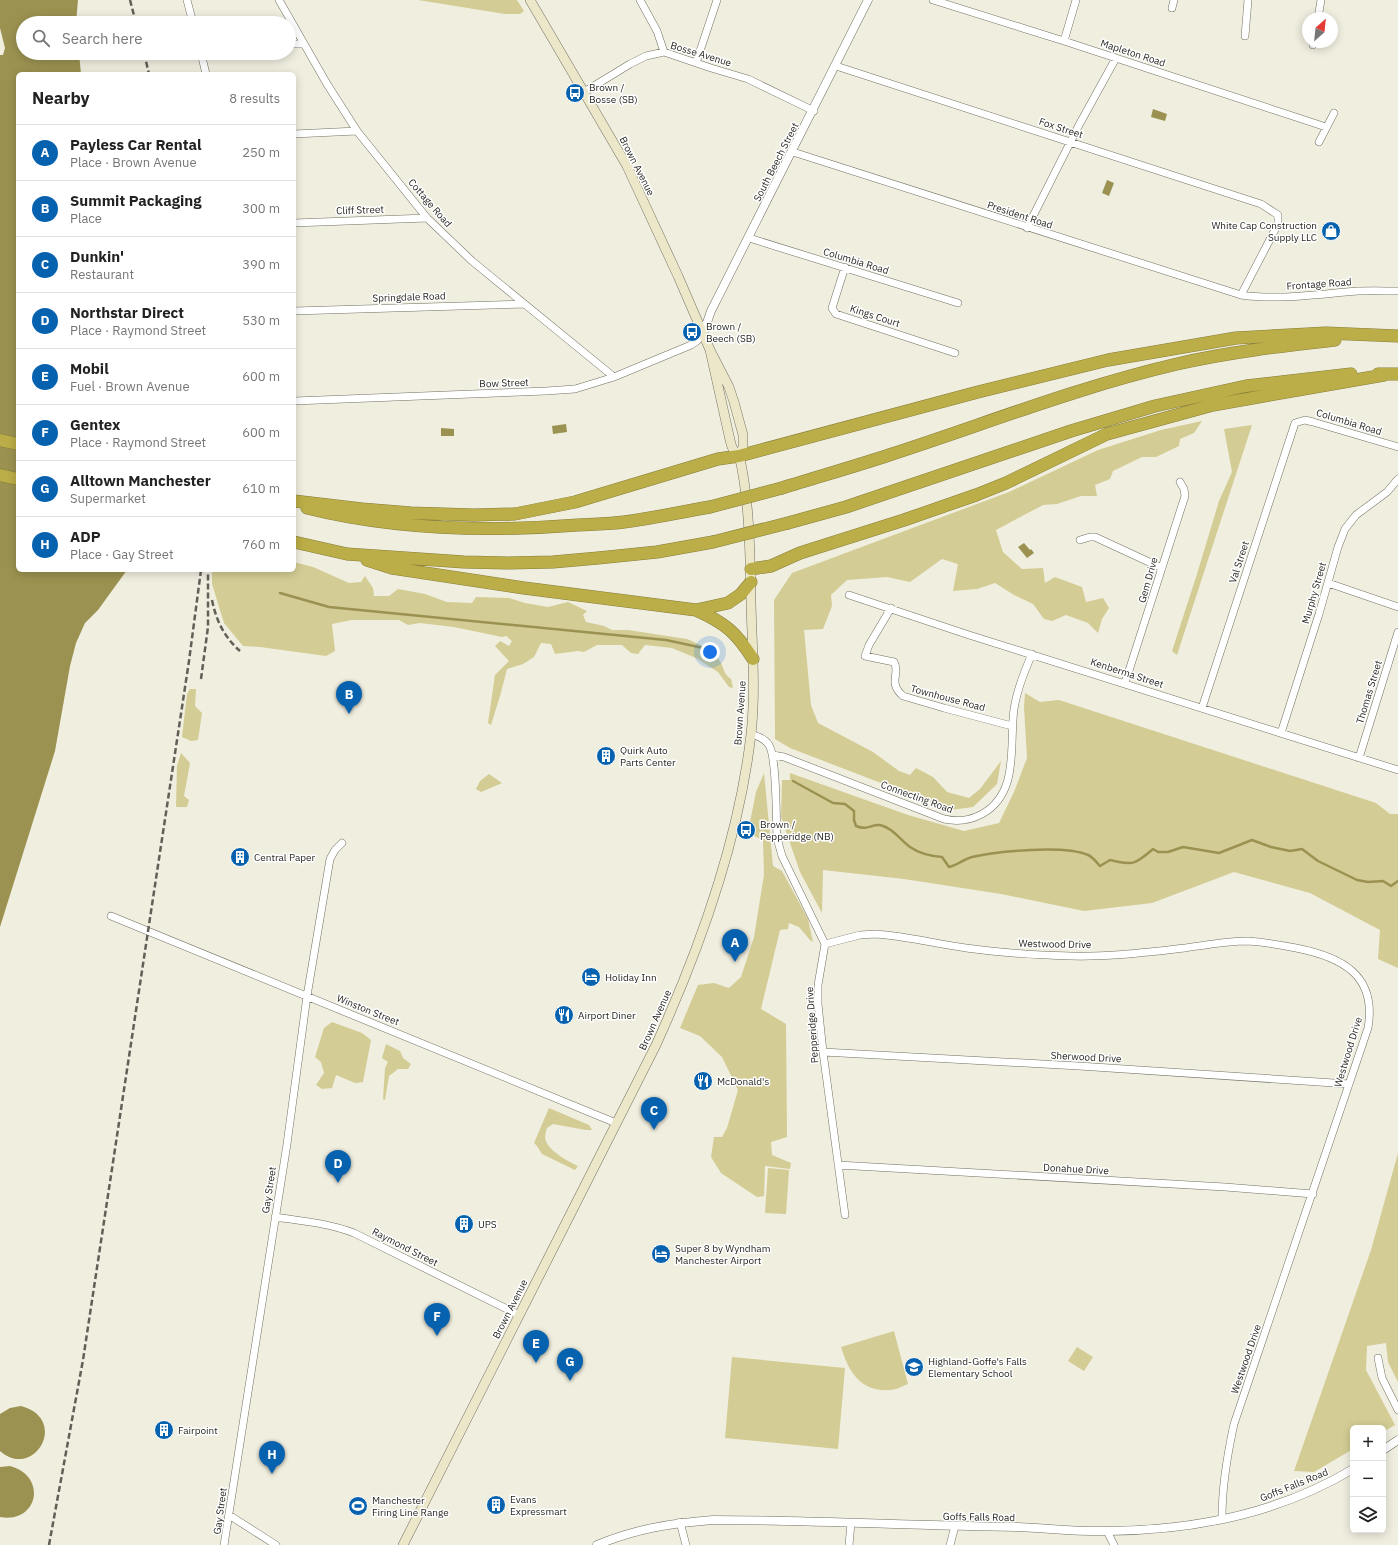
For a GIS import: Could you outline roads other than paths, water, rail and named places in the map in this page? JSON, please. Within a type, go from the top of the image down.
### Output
[{"type":"highway","points":[[296,501],[411,513],[474,515],[516,514],[575,502],[718,459],[739,456],[978,392],[1108,360],[1236,338],[1326,333],[1398,336]]},
{"type":"highway","points":[[296,505],[354,518],[424,526],[473,529],[528,528],[622,522],[710,507],[782,488],[889,455],[1066,395],[1178,364],[1220,355],[1275,347],[1372,336]]},
{"type":"highway","points":[[347,554],[464,562],[553,562],[657,552],[713,542],[846,507],[1071,431],[1155,406],[1246,386],[1353,374],[1384,375]]},
{"type":"highway","points":[[751,569],[771,566],[800,553],[904,520],[976,495],[1006,483],[1107,434],[1213,405],[1384,375],[1398,374]]},
{"type":"highway","points":[[0,440],[16,444]]},
{"type":"highway","points":[[0,475],[16,479]]},
{"type":"highway","points":[[296,542],[347,554],[392,568],[562,593],[696,610],[727,626],[738,636],[753,659]]},
{"type":"highway","points":[[696,610],[728,603],[741,594],[751,582]]},
{"type":"main road","name":"Brown Avenue","points":[[530,0],[627,166],[678,276],[710,350],[729,387],[743,435],[743,447],[739,456]]},
{"type":"main road","name":"Brown Avenue","points":[[403,1545],[668,1017],[706,920],[720,877],[738,809],[751,734],[754,688],[748,518],[743,472],[739,456],[732,448],[710,350]]},
{"type":"street","points":[[187,0],[191,16]]},
{"type":"street","name":"Cottage Road","points":[[280,0],[289,16]]},
{"type":"street","points":[[640,0],[657,31],[664,52]]},
{"type":"street","points":[[696,63],[717,0]]},
{"type":"street","name":"South Beech Street","points":[[703,334],[711,311],[814,111],[868,0]]},
{"type":"street","name":"Mapleton Road","points":[[933,0],[1064,41],[1326,127]]},
{"type":"street","points":[[1064,41],[1076,0]]},
{"type":"street","points":[[1172,8],[1174,0]]},
{"type":"street","points":[[1245,36],[1248,0]]},
{"type":"street","points":[[1319,12],[1321,0]]},
{"type":"street","name":"Cottage Road","points":[[296,29],[327,84],[357,131],[427,218],[472,261],[614,377]]},
{"type":"street","points":[[296,44],[304,44]]},
{"type":"street","name":"Bosse Avenue","points":[[584,92],[646,56],[664,52],[748,79],[814,111]]},
{"type":"street","points":[[1027,228],[1070,142],[1116,58]]},
{"type":"street","points":[[203,60],[206,72]]},
{"type":"street","name":"Fox Street","points":[[836,66],[1261,204],[1278,215],[1278,224],[1241,295]]},
{"type":"street","points":[[1319,142],[1334,113]]},
{"type":"street","points":[[296,134],[357,131]]},
{"type":"street","name":"President Road","points":[[793,152],[1027,228],[1241,295]]},
{"type":"street","name":"Cliff Street","points":[[296,223],[427,218]]},
{"type":"street","name":"Columbia Road","points":[[749,238],[958,303]]},
{"type":"street","name":"Kings Court","points":[[845,267],[832,308],[836,314],[955,353]]},
{"type":"street","name":"Frontage Road","points":[[1241,295],[1253,297],[1398,291]]},
{"type":"street","name":"Springdale Road","points":[[296,311],[524,304]]},
{"type":"street","name":"Bow Street","points":[[296,401],[546,391],[575,388],[614,377],[691,345],[703,334]]},
{"type":"street","name":"Columbia Road","points":[[1295,423],[1302,420],[1313,422],[1398,447]]},
{"type":"street","name":"Val Street","points":[[1202,708],[1295,423]]},
{"type":"street","name":"Murphy Street","points":[[1281,733],[1341,538],[1350,521],[1387,492],[1398,479]]},
{"type":"street","name":"Gem Drive","points":[[1125,683],[1185,496],[1184,489],[1180,482]]},
{"type":"street","points":[[1080,540],[1096,537],[1162,568]]},
{"type":"street","points":[[1328,583],[1398,607]]},
{"type":"street","name":"Kenberma Street","points":[[849,595],[1398,770]]},
{"type":"street","name":"Townhouse Road","points":[[891,608],[868,645],[865,656],[894,662],[896,668],[894,681],[899,693],[903,696],[944,708],[1012,726]]},
{"type":"street","name":"Thomas Street","points":[[1359,758],[1398,632]]},
{"type":"street","name":"Connecting Road","points":[[773,755],[784,757],[933,816],[953,821],[971,819],[986,812],[1003,794],[1009,776],[1014,708],[1032,654]]},
{"type":"street","points":[[751,734],[763,738],[769,744],[773,755],[777,838],[779,847],[825,944]]},
{"type":"street","name":"Gay Street","points":[[224,1545],[230,1515],[287,1144],[307,996],[330,859],[334,850],[342,843]]},
{"type":"street","name":"Winston Street","points":[[111,916],[616,1123]]},
{"type":"street","name":"Westwood Drive","points":[[825,944],[860,935],[876,934],[987,951],[1074,956],[1131,953],[1248,941],[1266,942],[1333,958],[1349,969],[1362,983],[1370,1000],[1368,1028],[1234,1424],[1224,1480],[1222,1518]]},
{"type":"street","name":"Pepperidge Drive","points":[[825,944],[818,985],[823,1052],[845,1215]]},
{"type":"street","name":"Sherwood Drive","points":[[823,1052],[1349,1084]]},
{"type":"street","name":"Donahue Drive","points":[[838,1165],[1226,1187],[1313,1194]]},
{"type":"street","name":"Raymond Street","points":[[275,1217],[325,1224],[339,1227],[354,1233],[519,1315]]},
{"type":"street","points":[[1378,1358],[1382,1378],[1398,1410]]},
{"type":"street","points":[[1386,1448],[1398,1440]]},
{"type":"street","name":"Goffs Falls Road","points":[[597,1545],[607,1543],[636,1531],[680,1522],[735,1520],[1107,1531],[1156,1529],[1256,1511],[1301,1495],[1350,1471]]},
{"type":"street","points":[[230,1515],[276,1545]]},
{"type":"street","points":[[680,1522],[686,1545]]},
{"type":"street","points":[[849,1545],[850,1523]]},
{"type":"street","points":[[950,1545],[955,1526]]},
{"type":"street","points":[[1107,1531],[1114,1545]]},
{"type":"waterway","points":[[280,593],[329,607],[666,640],[708,649]]},
{"type":"waterway","points":[[793,781],[833,803],[845,804],[854,811],[856,826],[866,828],[880,825],[885,827],[893,831],[906,844],[914,849],[925,854],[942,857],[949,867],[969,858],[983,855],[1031,850],[1063,850],[1077,852],[1093,858],[1100,866],[1110,860],[1124,863],[1138,861],[1153,849],[1158,852],[1168,852],[1183,847],[1219,853],[1252,840],[1271,847],[1290,851],[1302,849],[1318,861],[1357,880],[1368,882],[1383,881],[1391,886],[1398,881]]},
{"type":"railway","points":[[130,0],[134,16]]},
{"type":"railway","points":[[146,60],[149,72]]},
{"type":"railway","points":[[49,1545],[83,1360],[189,661],[201,572]]},
{"type":"railway","points":[[201,679],[208,627],[208,572]]},
{"type":"railway","points":[[212,600],[216,614],[225,634],[240,651]]},
{"type":"place","name":"Brown / Bosse (SB)","points":[[575,93]]},
{"type":"place","name":"White Cap Construction Supply LLC","points":[[1331,231]]},
{"type":"place","name":"Brown / Beech (SB)","points":[[692,332]]},
{"type":"place","name":"Summit Packaging","points":[[349,714]]},
{"type":"place","name":"Quirk Auto Parts Center","points":[[606,756]]},
{"type":"place","name":"Brown / Pepperidge (NB)","points":[[746,830]]},
{"type":"place","name":"Central Paper","points":[[240,857]]},
{"type":"place","name":"Payless Car Rental","points":[[735,962]]},
{"type":"place","name":"Holiday Inn","points":[[591,977]]},
{"type":"place","name":"Airport Diner","points":[[564,1015]]},
{"type":"place","name":"McDonald's","points":[[703,1081]]},
{"type":"place","name":"Dunkin'","points":[[654,1130]]},
{"type":"place","name":"Northstar Direct","points":[[338,1183]]},
{"type":"place","name":"UPS","points":[[464,1224]]},
{"type":"place","name":"Super 8 by Wyndham Manchester Airport","points":[[661,1254]]},
{"type":"place","name":"Gentex","points":[[437,1336]]},
{"type":"place","name":"Mobil","points":[[536,1363]]},
{"type":"place","name":"Highland-Goffe's Falls Elementary School","points":[[914,1367]]},
{"type":"place","name":"Alltown Manchester","points":[[570,1381]]},
{"type":"place","name":"Fairpoint","points":[[164,1430]]},
{"type":"place","name":"ADP","points":[[272,1474]]},
{"type":"place","name":"Evans Expressmart","points":[[496,1505]]},
{"type":"place","name":"Manchester Firing Line Range","points":[[358,1506]]}]
